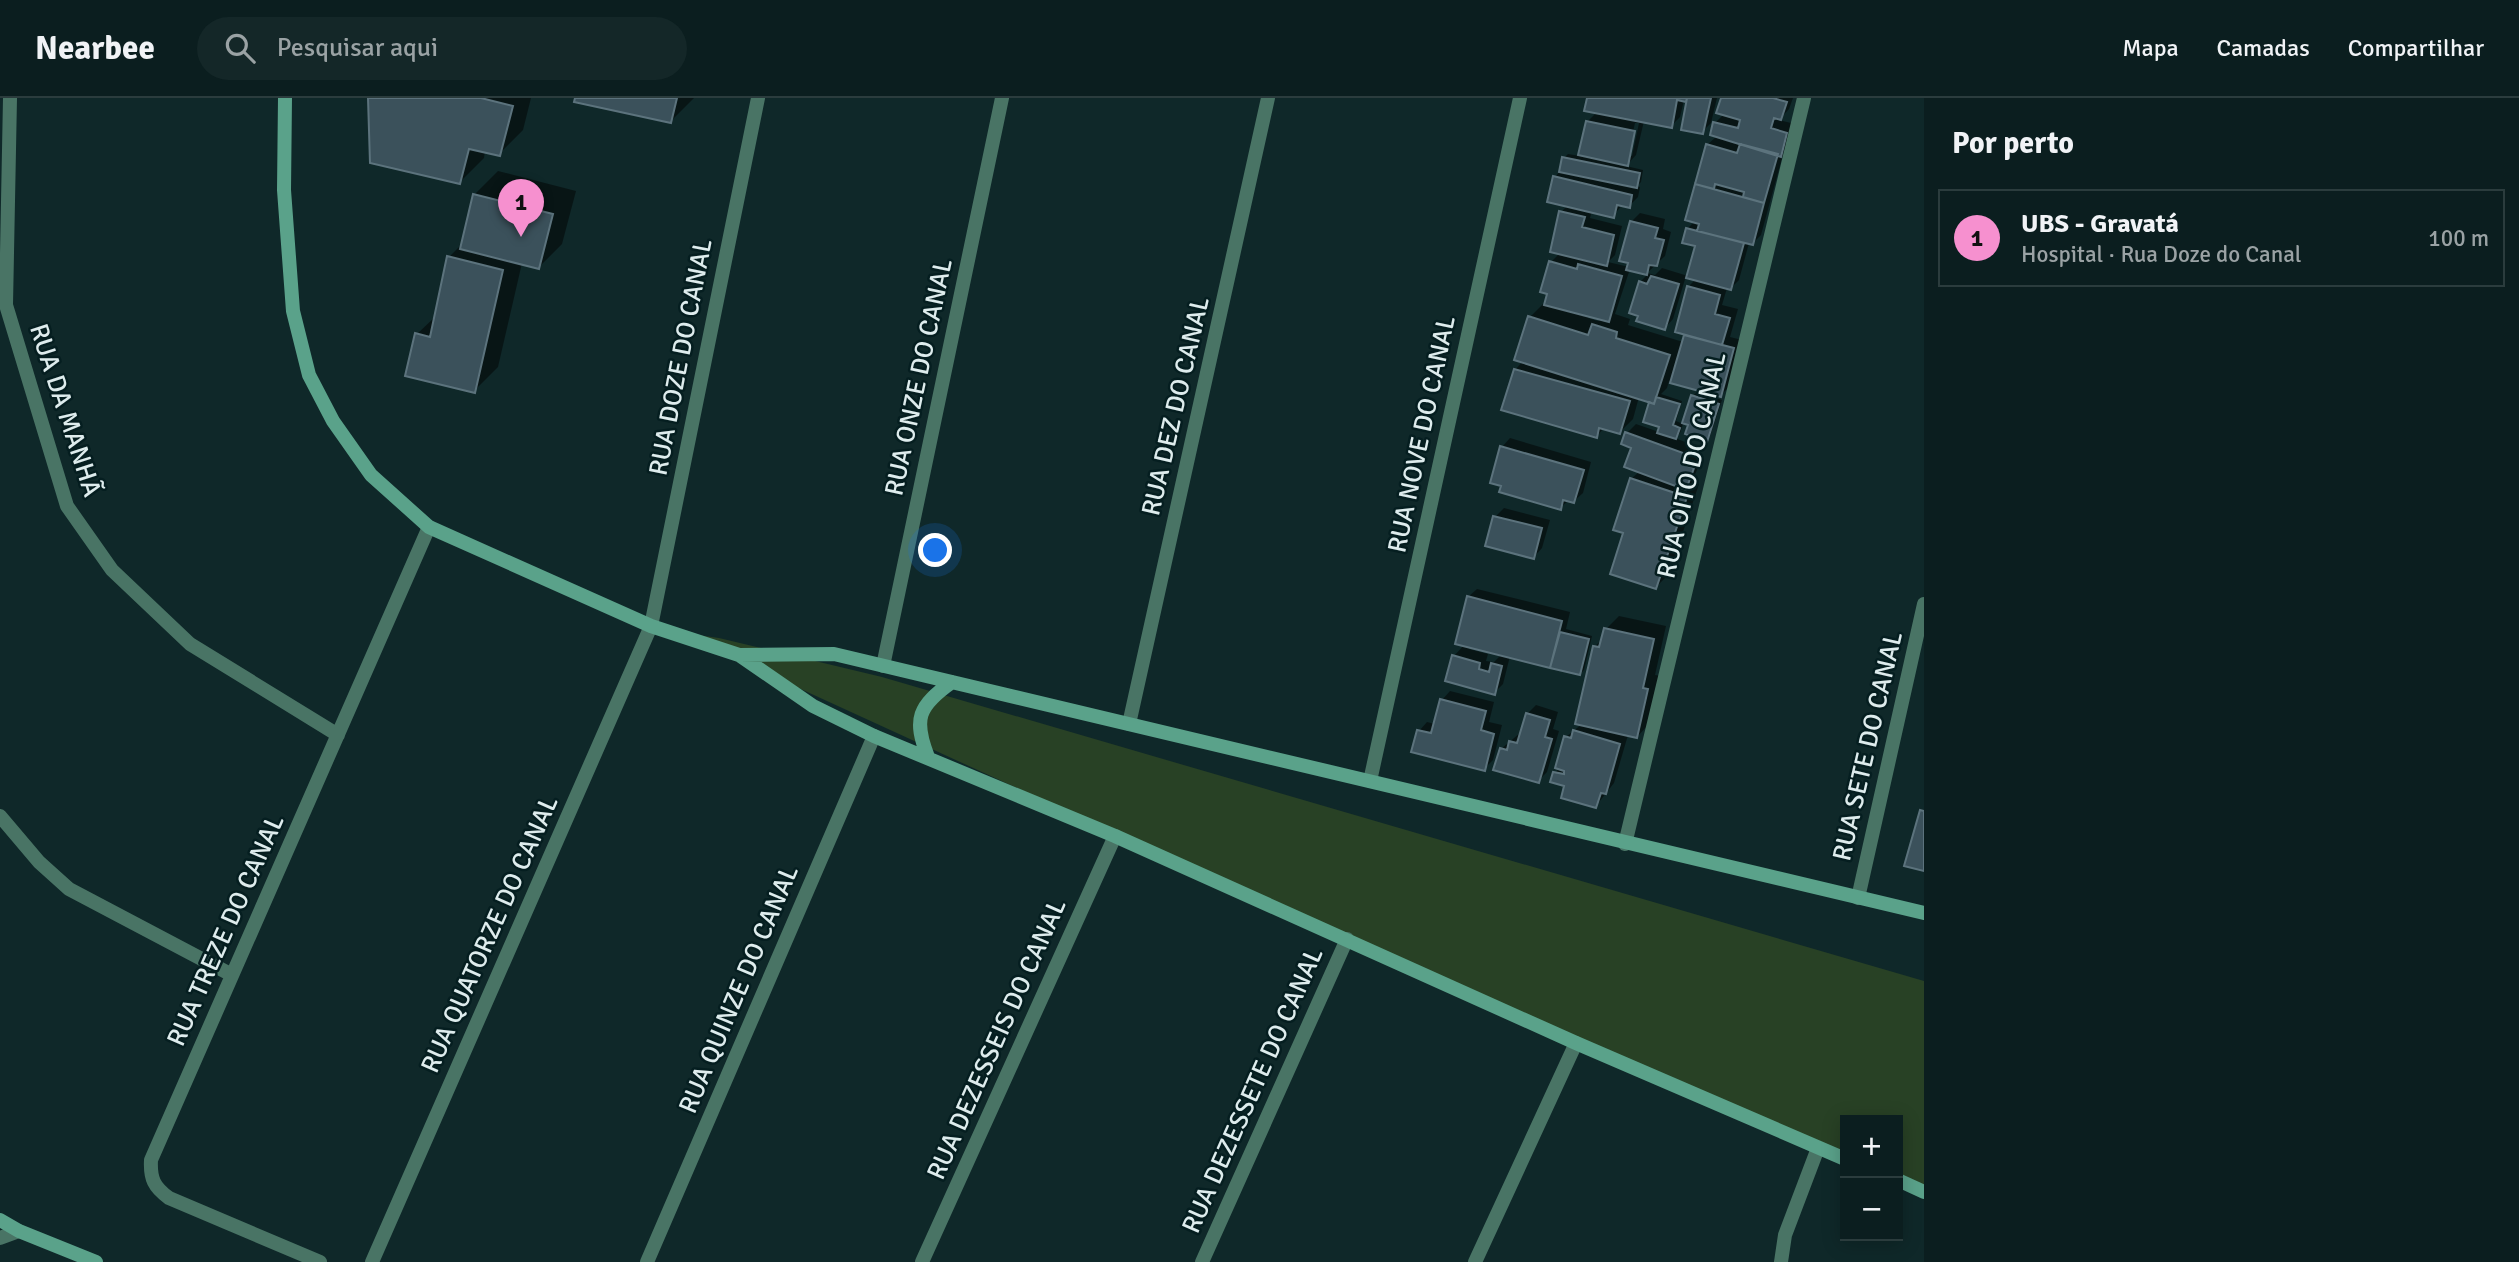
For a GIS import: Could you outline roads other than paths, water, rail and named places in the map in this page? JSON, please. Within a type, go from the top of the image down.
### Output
[{"type":"street","name":"RUA DA MANHÃ","points":[[10,98],[3,305],[68,506],[112,570],[190,644],[338,734]]},
{"type":"street","points":[[285,98],[284,190],[293,312],[309,375],[333,421],[371,475],[429,527],[651,626],[739,655],[814,706],[874,736],[1115,836],[1577,1043],[1840,1157]]},
{"type":"street","name":"RUA DOZE DO CANAL","points":[[651,626],[758,98]]},
{"type":"street","name":"RUA ONZE DO CANAL","points":[[883,666],[1002,98]]},
{"type":"street","name":"RUA DEZ DO CANAL","points":[[1129,724],[1268,98]]},
{"type":"street","name":"RUA NOVE DO CANAL","points":[[1370,782],[1520,98]]},
{"type":"street","name":"RUA OITO DO CANAL","points":[[1625,844],[1804,98]]},
{"type":"street","name":"RUA TREZE DO CANAL","points":[[320,1262],[169,1198],[152,1183],[151,1160],[429,527]]},
{"type":"street","name":"RUA SETE DO CANAL","points":[[1858,898],[1924,604]]},
{"type":"street","name":"RUA QUATORZE DO CANAL","points":[[372,1262],[651,626]]},
{"type":"street","points":[[739,655],[834,654],[1924,914]]},
{"type":"street","points":[[928,758],[919,734],[921,715],[931,697],[951,682]]},
{"type":"street","name":"RUA QUINZE DO CANAL","points":[[647,1262],[874,736]]},
{"type":"street","points":[[0,816],[39,862],[69,889],[232,975]]},
{"type":"street","name":"RUA DEZESSEIS DO CANAL","points":[[922,1262],[1115,836]]},
{"type":"street","name":"RUA DEZESSETE DO CANAL","points":[[1202,1262],[1347,939]]},
{"type":"street","points":[[1475,1262],[1577,1043]]},
{"type":"street","points":[[1773,1262],[1818,1147]]},
{"type":"street","points":[[1903,1183],[1924,1192]]},
{"type":"street","points":[[0,1220],[19,1231],[96,1262]]},
{"type":"street","points":[[0,1238],[19,1231]]},
{"type":"street","points":[[1781,1262],[1785,1235]]},
{"type":"place","name":"UBS - Gravatá","points":[[521,237]]}]
